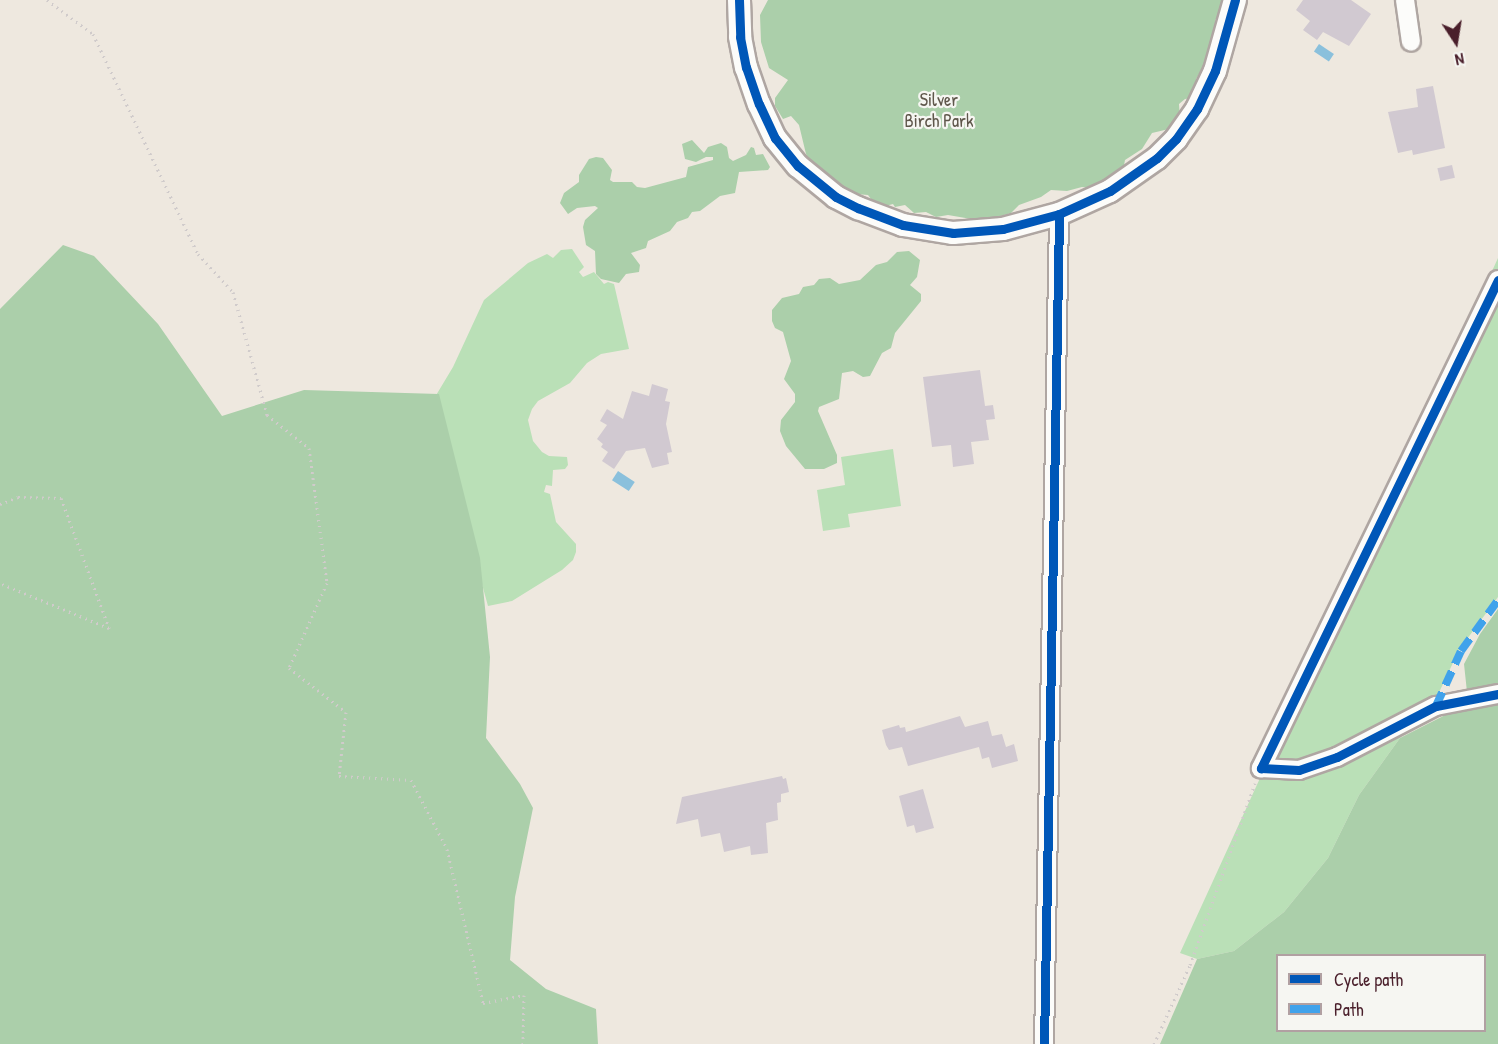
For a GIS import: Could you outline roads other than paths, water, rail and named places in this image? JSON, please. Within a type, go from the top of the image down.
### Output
[{"type":"street","points":[[739,0],[740,37],[746,67],[775,138],[798,166],[836,196],[858,208],[895,223],[953,233],[1003,229],[1059,214],[1127,181],[1157,158],[1176,139],[1197,109],[1215,70],[1235,0]]},
{"type":"street","points":[[1405,0],[1412,42]]},
{"type":"street","points":[[1044,1044],[1059,214]]},
{"type":"street","points":[[1498,280],[1261,768],[1299,770],[1337,757],[1436,706],[1498,694]]},
{"type":"water","points":[[1319,44],[1334,54],[1329,62],[1314,51]]},
{"type":"water","points":[[618,471],[635,482],[629,491],[612,480]]},
{"type":"park label","name":"Silver Birch Park","points":[[939,111]]}]
